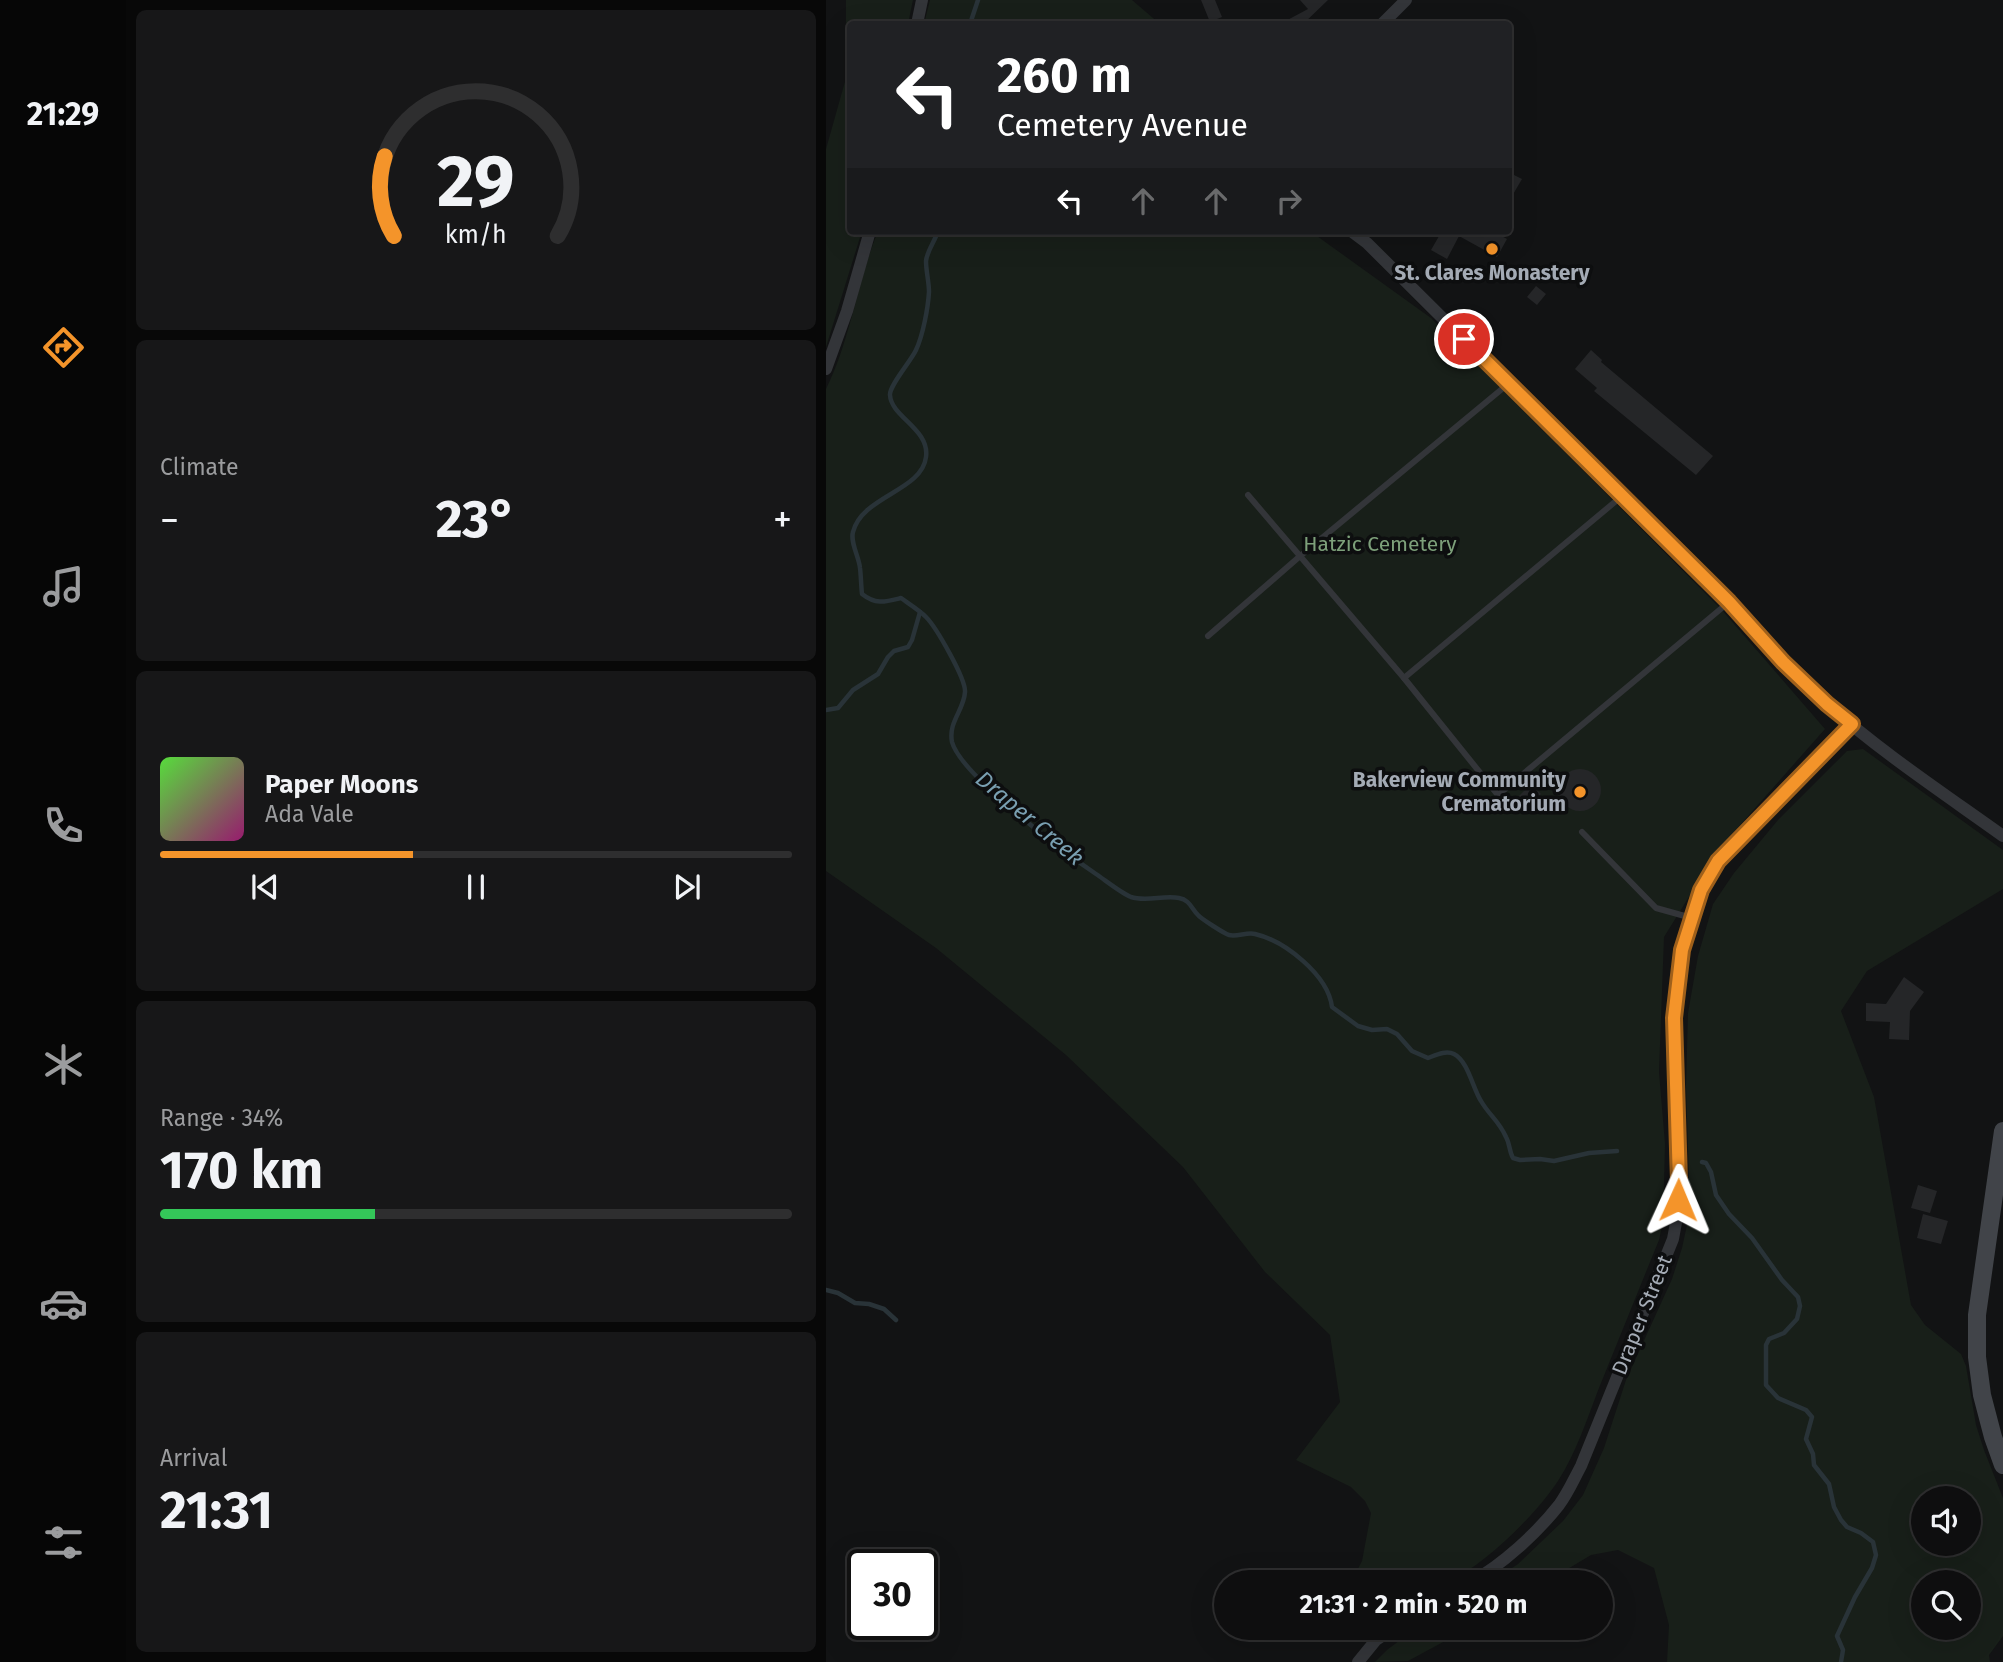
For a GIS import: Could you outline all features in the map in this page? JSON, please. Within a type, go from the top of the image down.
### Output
[{"type":"main road","points":[[2003,1131],[1977,1314],[1977,1357],[1982,1395],[2003,1465]]},
{"type":"street","points":[[918,21],[922,0]]},
{"type":"street","points":[[1385,21],[1406,0]]},
{"type":"street","points":[[826,369],[847,311],[869,235]]},
{"type":"street","points":[[1356,235],[1367,243],[1729,602],[1783,662],[1827,704],[1901,763],[2003,836]]},
{"type":"street","name":"Draper Street","points":[[1488,1570],[1510,1554],[1558,1506],[1568,1491],[1581,1466],[1673,1239],[1679,1182],[1674,1018],[1682,950],[1701,890],[1718,861],[1852,724]]},
{"type":"street","points":[[1358,1662],[1377,1640]]},
{"type":"lane","points":[[1208,636],[1508,384]]},
{"type":"lane","points":[[1248,495],[1404,678],[1498,795],[1729,602]]},
{"type":"lane","points":[[1404,678],[1622,496]]},
{"type":"lane","points":[[1582,832],[1656,908],[1692,918]]},
{"type":"green space","points":[[846,0],[913,0],[909,21],[847,21],[847,235],[861,235],[826,347],[826,149],[846,78]]},
{"type":"green space","points":[[930,0],[1132,0],[1156,21],[925,21]]},
{"type":"green space","name":"Hatzic Cemetery","points":[[877,235],[1316,235],[1431,318],[1721,609],[1825,729],[1718,850],[1664,937],[1659,1072],[1665,1144],[1663,1222],[1659,1240],[1581,1436],[1558,1481],[1509,1538],[1468,1570],[1357,1570],[1362,1561],[1371,1513],[1365,1501],[1351,1487],[1296,1460],[1340,1402],[1330,1335],[1265,1272],[1183,1167],[1066,1055],[936,948],[826,871],[826,389],[842,350]]},
{"type":"green space","points":[[1863,749],[2003,850],[2003,889],[1867,971],[1841,1011],[1874,1097],[1911,1305],[1925,1325],[1961,1354],[1966,1366],[1976,1425],[2003,1498],[2003,1636],[1989,1655],[1990,1662],[1667,1662],[1669,1625],[1654,1568],[1618,1550],[1591,1555],[1566,1570],[1509,1570],[1563,1521],[1583,1495],[1604,1448],[1626,1380],[1672,1279],[1690,1211],[1686,1086],[1688,1013],[1698,956],[1713,904],[1734,873],[1778,820],[1847,751]]},
{"type":"green space","points":[[1400,1640],[1447,1640],[1408,1661],[1375,1662]]},
{"type":"building","points":[[1201,0],[1215,0],[1222,17],[1210,21]]},
{"type":"building","points":[[1300,0],[1328,0],[1306,21],[1286,21],[1308,9]]},
{"type":"building","points":[[1512,174],[1522,179],[1512,196]]},
{"type":"building","points":[[1440,235],[1500,235],[1507,239],[1497,257],[1459,236],[1447,259],[1431,250]]},
{"type":"building","points":[[1536,286],[1546,294],[1537,305],[1527,297]]},
{"type":"building","points":[[1591,350],[1601,362],[1713,456],[1696,475],[1594,391],[1597,388],[1575,369]]},
{"type":"building","name":"Bakerview Community Crematorium","points":[[1580,769],[1595,775],[1601,790],[1595,805],[1580,811],[1565,805],[1559,790],[1565,775]]},
{"type":"building","points":[[1531,784],[1541,794],[1523,811],[1514,801]]},
{"type":"building","points":[[1904,977],[1924,992],[1910,1011],[1909,1040],[1889,1039],[1890,1022],[1866,1021],[1866,1003],[1886,1004]]},
{"type":"building","points":[[1918,1185],[1937,1191],[1930,1213],[1911,1208]]},
{"type":"building","points":[[1923,1214],[1948,1221],[1941,1244],[1917,1238]]},
{"type":"waterway","name":"Draper Creek","points":[[971,21],[978,0]]},
{"type":"waterway","name":"Draper Creek","points":[[936,235],[926,261],[929,292],[921,337],[890,395],[897,410],[922,439],[926,447],[926,457],[922,469],[914,478],[868,510],[859,520],[852,536],[860,568],[862,594],[881,602],[901,598],[917,609],[931,623],[956,665],[965,692],[951,735],[960,756],[993,793],[1062,849],[1123,893],[1137,898],[1183,899],[1200,917],[1229,935],[1252,934],[1267,938],[1303,961],[1322,983],[1332,1007],[1358,1026],[1372,1030],[1387,1029],[1397,1034],[1412,1051],[1428,1058],[1444,1053],[1454,1054],[1467,1069],[1481,1101],[1503,1131],[1513,1158],[1554,1161],[1589,1153],[1617,1151]]},
{"type":"waterway","points":[[826,710],[838,708],[853,690],[878,674],[894,651],[908,647],[920,612]]},
{"type":"waterway","name":"Draper Creek","points":[[1702,1162],[1706,1163],[1711,1172],[1716,1195],[1729,1214],[1752,1238],[1782,1280],[1798,1297],[1800,1306],[1797,1319],[1784,1333],[1769,1339],[1766,1345],[1766,1385],[1778,1398],[1806,1410],[1812,1417],[1806,1439],[1813,1454],[1814,1465],[1829,1484],[1834,1507],[1847,1527],[1873,1542],[1876,1555],[1872,1568],[1837,1636],[1843,1650],[1841,1662]]},
{"type":"waterway","points":[[826,1290],[838,1293],[855,1303],[884,1309],[896,1320]]},
{"type":"place","name":"St. Clares Monastery","points":[[1492,249]]},
{"type":"place","name":"Bakerview Community Crematorium","points":[[1580,792]]},
{"type":"route","points":[[1464,339],[1729,602],[1783,662],[1852,724],[1718,861],[1701,890],[1682,950],[1674,1018],[1678,1200]]}]
